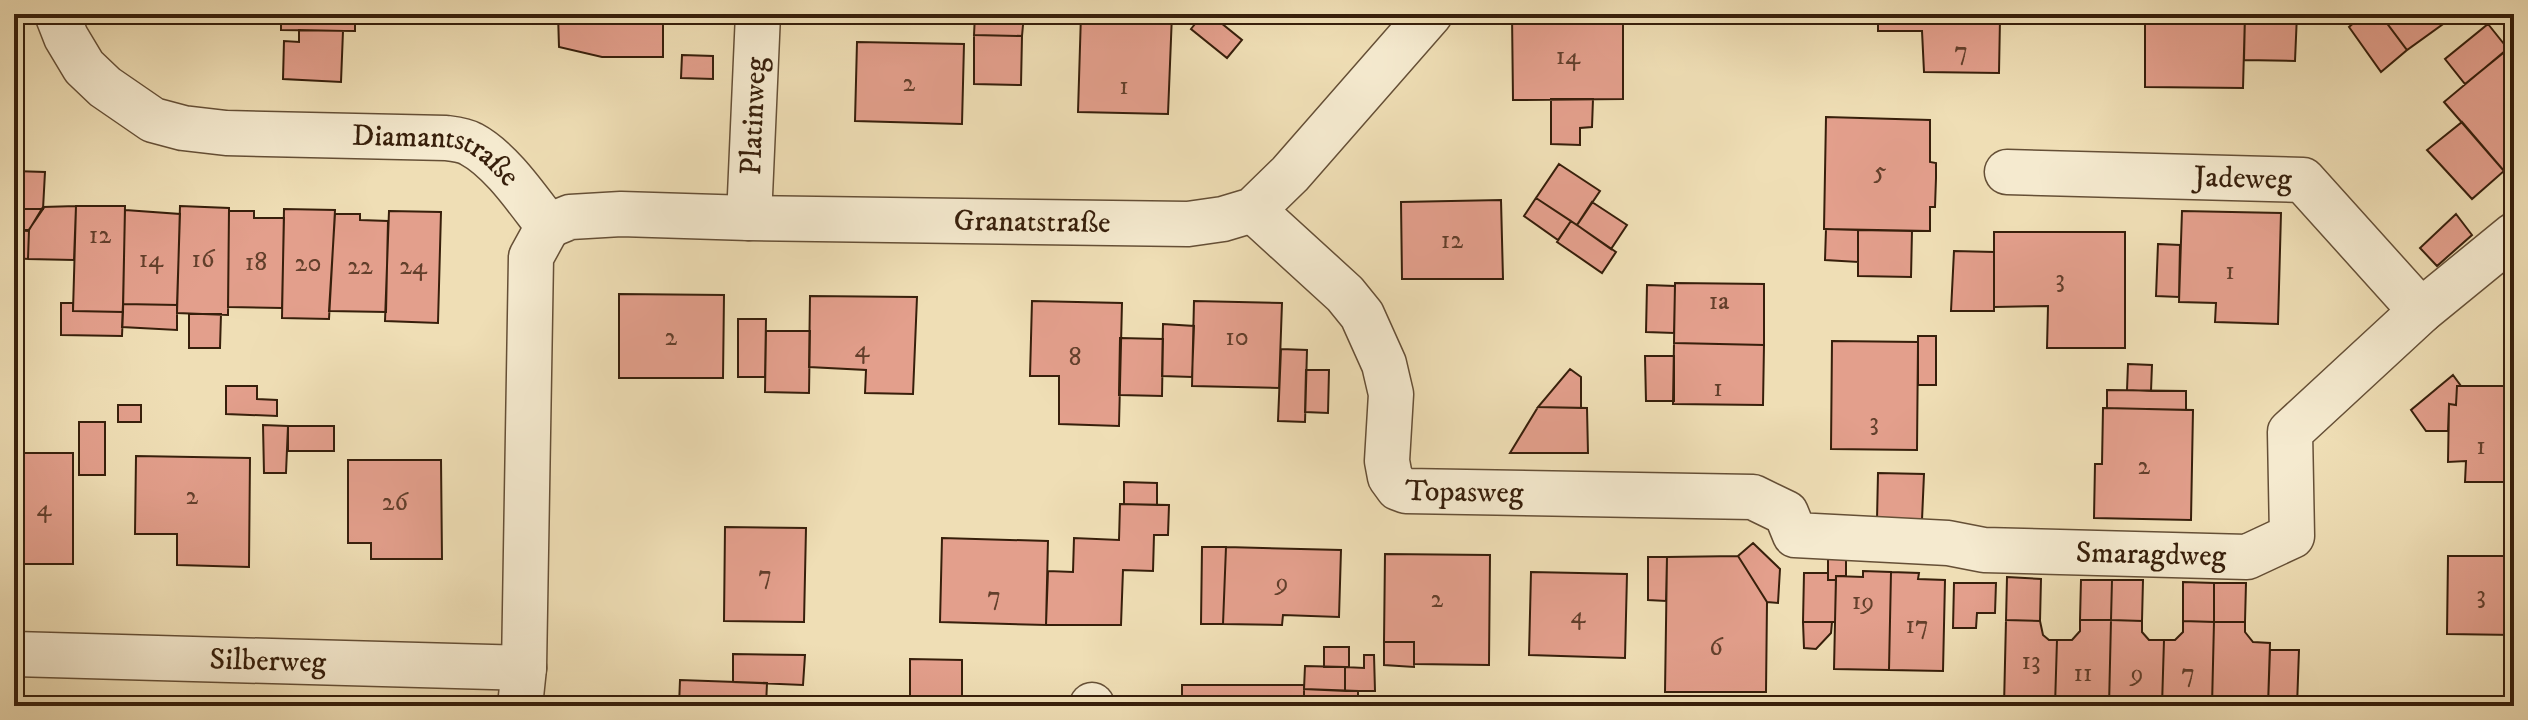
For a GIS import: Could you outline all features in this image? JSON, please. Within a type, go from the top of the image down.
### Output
[{"type":"street","name":"Diamantstraße","points":[[57,14],[66,37],[84,67],[105,87],[153,120],[183,128],[226,133],[446,138],[469,143],[516,185],[548,226],[531,257],[522,687]]},
{"type":"street","name":"Platinweg","points":[[749,218],[758,14]]},
{"type":"street","name":"Granatstraße","points":[[548,226],[570,217],[621,214],[1188,224],[1223,219],[1253,210],[1290,174],[1430,14]]},
{"type":"street","name":"Jadeweg","points":[[2007,172],[2303,180],[2421,311]]},
{"type":"street","name":"Topasweg","points":[[1253,210],[1345,294],[1362,315],[1384,364],[1391,394],[1387,461],[1390,477],[1398,488],[1406,491],[1502,494],[1753,497],[1786,513],[1795,535]]},
{"type":"street","name":"Smaragdweg","points":[[1795,535],[1948,543],[1984,550],[2247,557],[2292,536],[2290,432],[2421,311],[2514,235]]},
{"type":"street","name":"Silberweg","points":[[14,654],[522,687]]},
{"type":"building","points":[[281,14],[355,14],[355,31],[281,30]]},
{"type":"building","points":[[558,14],[663,14],[663,57],[602,57],[559,47]]},
{"type":"building","points":[[975,14],[1024,14],[1022,36],[974,35]]},
{"type":"building","points":[[1081,14],[1172,14],[1168,114],[1078,112]]},
{"type":"building","points":[[1203,14],[1210,14],[1242,40],[1227,58],[1191,29]]},
{"type":"building","points":[[1512,14],[1623,14],[1623,99],[1513,100]]},
{"type":"building","points":[[1878,14],[1993,14],[1993,19],[2000,19],[1999,73],[1924,72],[1922,31],[1878,31]]},
{"type":"building","points":[[2145,14],[2245,14],[2243,88],[2145,87]]},
{"type":"building","points":[[2245,14],[2297,14],[2295,61],[2244,60]]},
{"type":"building","points":[[2364,14],[2380,14],[2407,50],[2381,72],[2349,27]]},
{"type":"building","points":[[2380,14],[2457,14],[2407,50]]},
{"type":"building","points":[[2488,24],[2508,49],[2465,84],[2445,59]]},
{"type":"building","points":[[299,30],[343,31],[341,82],[283,79],[284,41],[299,42]]},
{"type":"building","points":[[974,35],[1022,36],[1021,85],[974,84]]},
{"type":"building","points":[[857,42],[964,44],[962,124],[855,121]]},
{"type":"building","points":[[2512,45],[2514,162],[2504,171],[2444,102]]},
{"type":"building","points":[[682,55],[713,56],[713,79],[681,78]]},
{"type":"building","points":[[1551,99],[1593,99],[1592,127],[1580,128],[1580,145],[1551,144]]},
{"type":"building","points":[[1826,117],[1930,120],[1930,162],[1936,163],[1936,178],[1935,207],[1930,207],[1930,231],[1824,229]]},
{"type":"building","points":[[2462,122],[2504,171],[2472,199],[2427,150]]},
{"type":"building","points":[[1559,164],[1600,191],[1577,225],[1536,198]]},
{"type":"building","points":[[14,171],[45,172],[43,209],[14,209]]},
{"type":"building","points":[[1536,198],[1571,221],[1558,240],[1524,216]]},
{"type":"building","points":[[1501,200],[1503,279],[1402,279],[1401,202]]},
{"type":"building","points":[[1592,202],[1627,225],[1611,249],[1577,225]]},
{"type":"building","points":[[76,206],[74,260],[28,259],[29,230],[43,207]]},
{"type":"building","points":[[76,206],[125,206],[123,312],[73,311]]},
{"type":"building","points":[[180,206],[229,208],[228,315],[177,313]]},
{"type":"building","points":[[14,209],[43,209],[28,231],[14,230]]},
{"type":"building","points":[[284,209],[335,210],[329,319],[282,318]]},
{"type":"building","points":[[125,210],[180,214],[177,305],[123,304]]},
{"type":"building","points":[[229,211],[254,211],[254,218],[284,218],[282,308],[228,307]]},
{"type":"building","points":[[389,211],[441,212],[438,323],[385,321]]},
{"type":"building","points":[[2182,211],[2281,213],[2278,324],[2215,322],[2216,303],[2179,302]]},
{"type":"building","points":[[335,214],[360,214],[360,220],[388,221],[386,312],[329,311]]},
{"type":"building","points":[[2456,214],[2472,235],[2437,266],[2420,248]]},
{"type":"building","points":[[1571,221],[1616,252],[1602,273],[1557,242]]},
{"type":"building","points":[[1826,229],[1858,230],[1858,262],[1825,260]]},
{"type":"building","points":[[14,230],[29,230],[28,259],[14,258]]},
{"type":"building","points":[[1858,230],[1912,231],[1911,277],[1858,276]]},
{"type":"building","points":[[1994,232],[2125,232],[2125,348],[2047,348],[2048,306],[1994,307]]},
{"type":"building","points":[[2158,244],[2180,245],[2179,297],[2156,296]]},
{"type":"building","points":[[1954,251],[1994,252],[1994,311],[1951,311]]},
{"type":"building","points":[[1675,283],[1764,284],[1764,345],[1674,343]]},
{"type":"building","points":[[1647,285],[1675,286],[1674,333],[1646,332]]},
{"type":"building","points":[[619,294],[724,295],[723,378],[619,378]]},
{"type":"building","points":[[810,296],[917,297],[913,394],[865,393],[866,370],[809,367]]},
{"type":"building","points":[[1032,301],[1122,303],[1119,426],[1059,424],[1059,376],[1030,376]]},
{"type":"building","points":[[1194,301],[1282,303],[1279,388],[1192,386]]},
{"type":"building","points":[[61,303],[73,303],[73,311],[123,312],[122,336],[61,335]]},
{"type":"building","points":[[123,304],[177,305],[177,330],[122,327]]},
{"type":"building","points":[[189,314],[221,314],[220,348],[189,348]]},
{"type":"building","points":[[738,319],[766,319],[765,377],[738,377]]},
{"type":"building","points":[[1163,324],[1194,326],[1192,377],[1162,376]]},
{"type":"building","points":[[766,331],[810,331],[809,393],[765,392]]},
{"type":"building","points":[[1918,336],[1936,336],[1936,385],[1918,385]]},
{"type":"building","points":[[1120,338],[1163,339],[1162,396],[1119,395]]},
{"type":"building","points":[[1832,341],[1918,342],[1917,450],[1831,449]]},
{"type":"building","points":[[1674,343],[1764,345],[1763,405],[1673,404]]},
{"type":"building","points":[[1281,349],[1307,350],[1305,422],[1278,421]]},
{"type":"building","points":[[1645,356],[1674,356],[1674,401],[1646,401]]},
{"type":"building","points":[[2128,364],[2152,365],[2151,391],[2127,390]]},
{"type":"building","points":[[1570,369],[1581,377],[1581,408],[1538,407]]},
{"type":"building","points":[[1306,370],[1329,370],[1328,413],[1305,412]]},
{"type":"building","points":[[2453,375],[2461,386],[2457,386],[2456,405],[2449,404],[2448,431],[2426,431],[2411,410]]},
{"type":"building","points":[[226,386],[257,386],[257,399],[277,400],[277,416],[226,414]]},
{"type":"building","points":[[2457,386],[2514,386],[2514,482],[2465,482],[2466,461],[2448,462],[2449,404],[2456,405]]},
{"type":"building","points":[[2107,390],[2186,391],[2186,410],[2107,408]]},
{"type":"building","points":[[118,405],[141,405],[141,422],[118,422]]},
{"type":"building","points":[[1538,407],[1587,408],[1588,453],[1510,453]]},
{"type":"building","points":[[2103,408],[2193,410],[2191,520],[2094,518],[2095,464],[2102,464]]},
{"type":"building","points":[[79,422],[105,422],[105,475],[79,475]]},
{"type":"building","points":[[263,425],[288,426],[286,473],[264,473]]},
{"type":"building","points":[[288,426],[334,426],[334,451],[288,451]]},
{"type":"building","points":[[14,453],[73,453],[73,564],[14,564]]},
{"type":"building","points":[[136,456],[250,458],[249,567],[177,565],[177,534],[135,534]]},
{"type":"building","points":[[348,460],[441,460],[442,559],[371,559],[371,543],[348,543]]},
{"type":"building","points":[[1878,473],[1924,474],[1922,520],[1877,520]]},
{"type":"building","points":[[1124,482],[1157,483],[1157,505],[1124,504]]},
{"type":"building","points":[[1120,504],[1169,505],[1168,535],[1154,535],[1153,571],[1123,570],[1121,625],[1046,625],[1048,571],[1073,572],[1074,538],[1119,540]]},
{"type":"building","points":[[725,527],[806,528],[804,622],[724,621]]},
{"type":"building","points":[[942,538],[1048,541],[1046,625],[940,622]]},
{"type":"building","points":[[1753,543],[1780,569],[1778,603],[1767,602],[1738,556]]},
{"type":"building","points":[[1202,547],[1226,547],[1223,624],[1201,624]]},
{"type":"building","points":[[1226,547],[1341,550],[1339,617],[1283,615],[1282,625],[1223,624]]},
{"type":"building","points":[[1385,554],[1490,555],[1489,665],[1414,664],[1414,642],[1384,642]]},
{"type":"building","points":[[1738,556],[1767,602],[1766,692],[1665,692],[1667,557]]},
{"type":"building","points":[[2448,556],[2514,556],[2514,635],[2447,634]]},
{"type":"building","points":[[1648,557],[1667,557],[1666,601],[1648,600]]},
{"type":"building","points":[[1828,558],[1846,558],[1846,576],[1828,580]]},
{"type":"building","points":[[1863,571],[1891,572],[1889,670],[1834,669],[1836,576],[1863,577]]},
{"type":"building","points":[[1531,572],[1627,574],[1625,658],[1529,655]]},
{"type":"building","points":[[1891,572],[1919,573],[1918,579],[1945,580],[1943,671],[1889,670]]},
{"type":"building","points":[[1804,573],[1828,573],[1828,580],[1836,580],[1835,622],[1803,622]]},
{"type":"building","points":[[2007,577],[2041,579],[2040,621],[2006,620]]},
{"type":"building","points":[[2081,580],[2112,580],[2111,620],[2080,620]]},
{"type":"building","points":[[2112,580],[2143,580],[2142,621],[2111,620]]},
{"type":"building","points":[[2183,582],[2214,583],[2214,622],[2183,621]]},
{"type":"building","points":[[1954,583],[1996,583],[1995,613],[1977,613],[1976,628],[1953,628]]},
{"type":"building","points":[[2214,583],[2246,583],[2245,622],[2214,622]]},
{"type":"building","points":[[2006,620],[2040,621],[2043,635],[2049,640],[2057,640],[2055,706],[2004,706]]},
{"type":"building","points":[[2080,620],[2111,620],[2109,706],[2055,706],[2057,640],[2072,640],[2080,631]]},
{"type":"building","points":[[2111,620],[2142,621],[2142,632],[2149,640],[2164,640],[2162,706],[2109,706]]},
{"type":"building","points":[[2183,621],[2214,622],[2212,706],[2162,706],[2164,640],[2175,640],[2183,632]]},
{"type":"building","points":[[1803,622],[1832,622],[1831,633],[1816,649],[1804,648]]},
{"type":"building","points":[[2214,622],[2245,622],[2245,632],[2253,642],[2270,643],[2268,706],[2212,706]]},
{"type":"building","points":[[1384,642],[1414,642],[1414,667],[1384,665]]},
{"type":"building","points":[[1324,647],[1349,647],[1349,667],[1324,667]]},
{"type":"building","points":[[2270,650],[2299,650],[2297,706],[2268,706]]},
{"type":"building","points":[[733,654],[805,655],[803,685],[733,682]]},
{"type":"building","points":[[1364,655],[1374,655],[1375,691],[1345,691],[1345,667],[1364,668]]},
{"type":"building","points":[[910,659],[962,660],[962,706],[910,706]]},
{"type":"building","points":[[1305,666],[1345,667],[1345,691],[1304,689]]},
{"type":"building","points":[[680,680],[767,683],[766,706],[679,706]]},
{"type":"building","points":[[1182,685],[1304,685],[1304,706],[1182,706]]},
{"type":"building","points":[[1304,689],[1358,691],[1358,706],[1304,706]]}]
